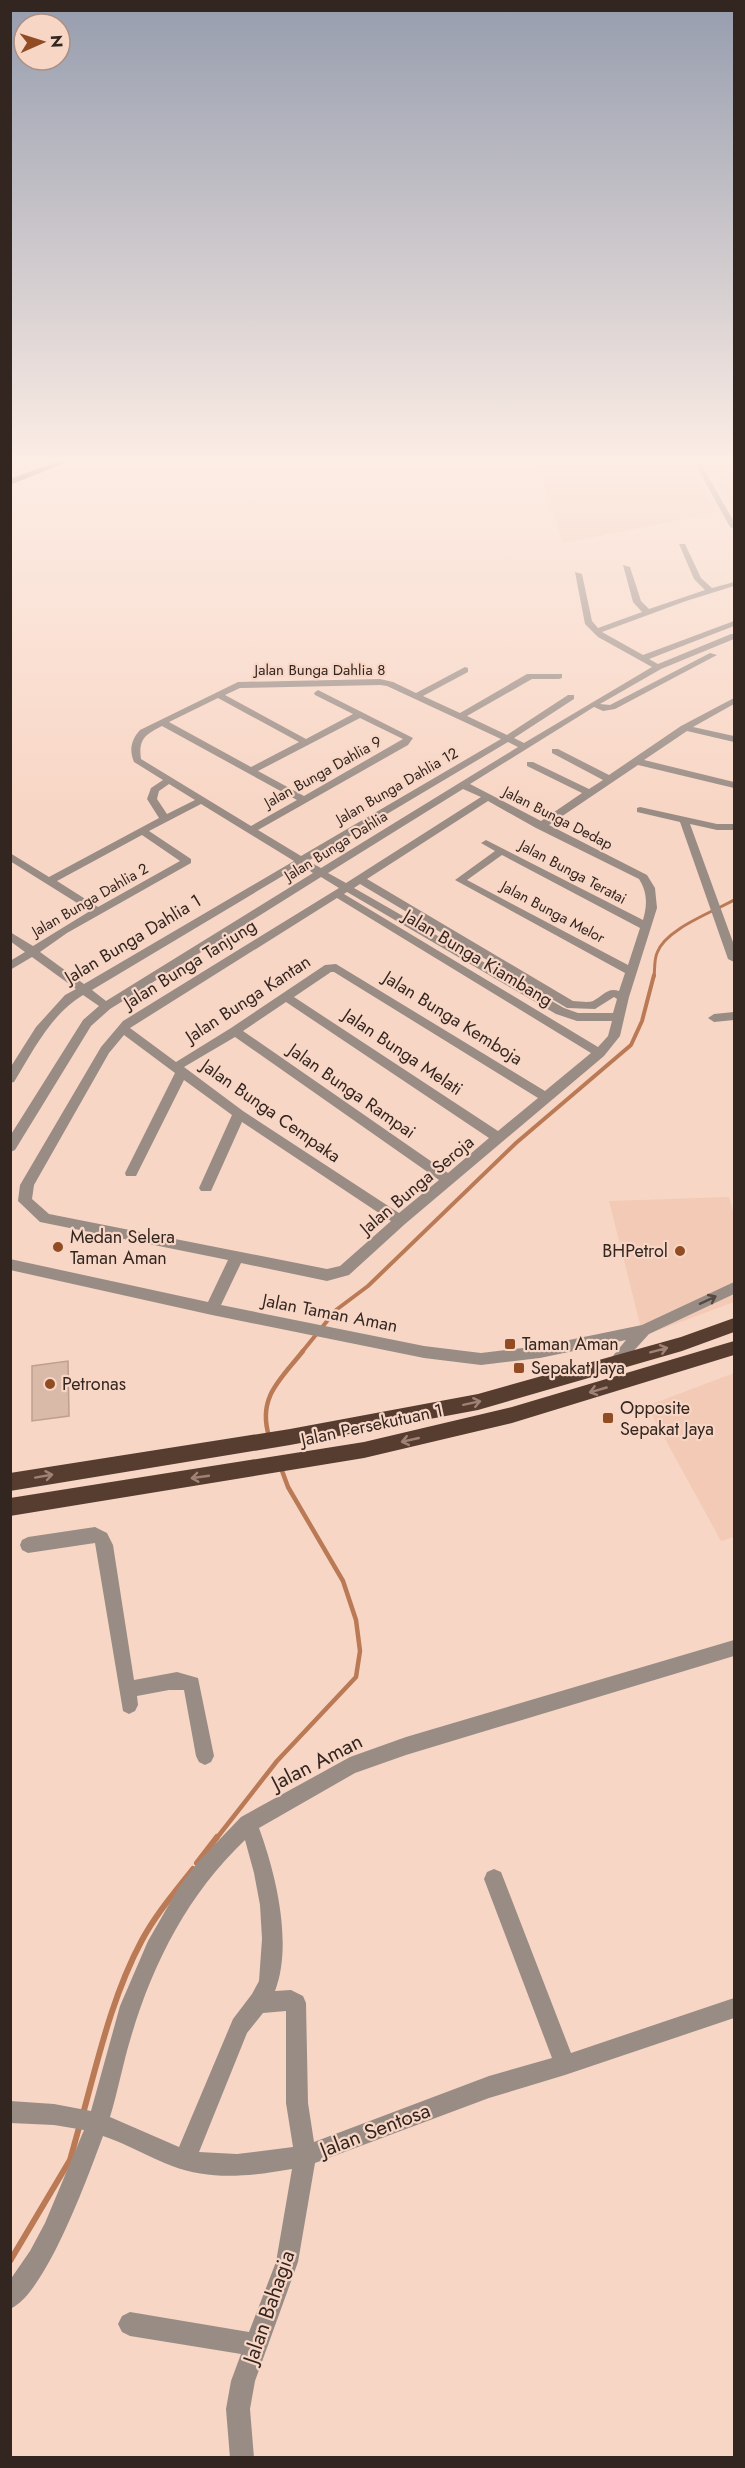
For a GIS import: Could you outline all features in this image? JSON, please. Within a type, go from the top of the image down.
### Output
[{"type":"highway","name":"Jalan Persekutuan 1","points":[[10,1482],[290,1437],[478,1402],[682,1344],[735,1325]]},
{"type":"highway","name":"Jalan Persekutuan 1","points":[[10,1507],[364,1450],[512,1415],[735,1348]]},
{"type":"street","points":[[579,577],[588,622],[597,632],[658,667]]},
{"type":"street","points":[[629,577],[637,602],[647,612]]},
{"type":"street","points":[[697,577],[711,591]]},
{"type":"street","points":[[597,632],[647,612],[735,584]]},
{"type":"street","points":[[643,658],[735,623]]},
{"type":"street","name":"Jalan Bunga Dahlia","points":[[10,1147],[87,1023],[105,1006],[593,704],[658,667],[735,636]]},
{"type":"street","points":[[593,704],[603,708],[612,706],[713,655]]},
{"type":"street","points":[[416,696],[465,670]]},
{"type":"street","points":[[460,717],[530,676],[559,676]]},
{"type":"street","name":"Jalan Bunga Dahlia 8","points":[[342,891],[301,860],[137,760],[135,751],[139,735],[238,685],[380,682],[390,684],[524,746]]},
{"type":"street","points":[[318,693],[360,714]]},
{"type":"street","points":[[218,695],[306,742]]},
{"type":"street","name":"Jalan Bunga Dahlia 12","points":[[301,860],[508,738],[571,697]]},
{"type":"street","points":[[540,826],[684,728],[735,701]]},
{"type":"street","points":[[252,770],[360,714]]},
{"type":"street","name":"Jalan Bunga Dahlia 9","points":[[251,830],[405,743],[408,738],[360,714]]},
{"type":"street","points":[[162,722],[303,799]]},
{"type":"street","points":[[684,728],[735,739]]},
{"type":"street","points":[[555,751],[609,779]]},
{"type":"street","points":[[635,761],[735,785]]},
{"type":"street","points":[[530,764],[589,793]]},
{"type":"street","points":[[166,819],[159,813],[152,799],[154,790],[168,780]]},
{"type":"street","name":"Jalan Bunga Dedap","points":[[464,785],[540,826],[640,875]]},
{"type":"street","name":"Jalan Bunga Tanjung","points":[[25,1201],[27,1185],[105,1050],[127,1024],[342,891],[486,798]]},
{"type":"street","points":[[49,880],[201,800]]},
{"type":"street","points":[[640,810],[717,827],[735,827]]},
{"type":"street","points":[[684,820],[735,959]]},
{"type":"street","name":"Jalan Bunga Dahlia 2","points":[[10,967],[98,912],[187,861],[142,831]]},
{"type":"street","name":"Jalan Bunga Teratai","points":[[486,843],[647,927]]},
{"type":"street","name":"Jalan Bunga Melor","points":[[502,851],[460,880],[632,971]]},
{"type":"street","points":[[10,856],[98,912]]},
{"type":"street","name":"Jalan Bunga Dahlia 1","points":[[10,1079],[40,1030],[60,1007],[82,989],[301,860]]},
{"type":"street","name":"Jalan Bunga Seroja","points":[[25,1201],[45,1218],[327,1275],[337,1275],[600,1053],[614,1036],[623,998],[652,908],[650,888],[640,875]]},
{"type":"street","name":"Jalan Bunga Kiambang","points":[[359,879],[571,1005],[595,1005],[615,993],[623,998]]},
{"type":"street","points":[[342,891],[560,1011],[577,1017],[619,1017]]},
{"type":"street","name":"Jalan Bunga Kiambang","points":[[342,891],[600,1053]]},
{"type":"street","points":[[10,935],[105,1006]]},
{"type":"street","name":"Jalan Bunga Kantan","points":[[179,1069],[329,968],[342,970]]},
{"type":"street","name":"Jalan Bunga Kemboja","points":[[342,970],[546,1097]]},
{"type":"street","name":"Jalan Bunga Melati","points":[[288,997],[499,1138]]},
{"type":"street","points":[[714,1018],[735,1016]]},
{"type":"street","name":"Jalan Bunga Cempaka","points":[[123,1029],[239,1114],[400,1220]]},
{"type":"street","name":"Jalan Bunga Rampai","points":[[235,1031],[449,1180]]},
{"type":"street","points":[[131,1173],[179,1069]]},
{"type":"street","points":[[206,1188],[239,1114]]},
{"type":"street","points":[[10,1200],[25,1201]]},
{"type":"street","points":[[212,1309],[237,1257]]},
{"type":"street","name":"Jalan Taman Aman","points":[[10,1264],[212,1309],[424,1352],[481,1359],[540,1352],[644,1330]]},
{"type":"street","points":[[615,1362],[644,1330],[735,1288]]},
{"type":"street","points":[[28,1545],[95,1535],[101,1538],[105,1545],[128,1698],[172,1681],[192,1684],[205,1756]]},
{"type":"street","name":"Jalan Aman","points":[[10,2298],[30,2275],[60,2215],[98,2123],[121,2034],[152,1952],[179,1905],[206,1868],[248,1824],[350,1766],[406,1746],[735,1648]]},
{"type":"street","points":[[185,2158],[240,2026],[249,2012],[260,2002],[269,1983],[272,1939],[269,1889],[261,1857],[248,1824]]},
{"type":"street","points":[[494,1879],[565,2065]]},
{"type":"street","name":"Jalan Bahagia","points":[[242,2457],[238,2409],[243,2381],[287,2262],[305,2156],[297,2103],[296,2003],[291,2000],[260,2002]]},
{"type":"street","name":"Jalan Sentosa","points":[[10,2112],[64,2115],[98,2123],[185,2158],[234,2167],[305,2156],[489,2086],[565,2065],[735,2008]]},
{"type":"street","points":[[130,2324],[256,2345]]},
{"type":"shaded area","points":[[729,1197],[734,1215],[734,1302],[643,1336],[609,1201]]},
{"type":"shaded area","points":[[734,1373],[734,1537],[721,1541],[647,1406]]},
{"type":"building","name":"Petronas","points":[[68,1361],[69,1416],[32,1421],[32,1366]]},
{"type":"waterway","points":[[654,977],[657,953],[669,936],[734,900]]},
{"type":"waterway","points":[[302,1352],[336,1310],[368,1286],[516,1143],[631,1045],[642,1021],[654,975]]},
{"type":"waterway","points":[[269,1436],[266,1422],[269,1399],[279,1380],[303,1351]]},
{"type":"waterway","points":[[216,1839],[277,1761],[356,1677],[360,1651],[356,1620],[343,1581],[288,1487],[281,1468]]},
{"type":"waterway","points":[[197,1863],[217,1837]]},
{"type":"waterway","points":[[83,2114],[108,2025],[132,1961],[153,1921],[193,1869]]},
{"type":"waterway","points":[[10,2261],[70,2160],[80,2124]]},
{"type":"place","name":"Medan Selera Taman Aman","points":[[58,1247]]},
{"type":"place","name":"BHPetrol","points":[[680,1251]]},
{"type":"place","name":"Taman Aman","points":[[510,1344]]},
{"type":"place","name":"Sepakat Jaya","points":[[519,1368]]},
{"type":"place","name":"Petronas","points":[[50,1384]]},
{"type":"place","name":"Opposite Sepakat Jaya","points":[[608,1418]]}]
